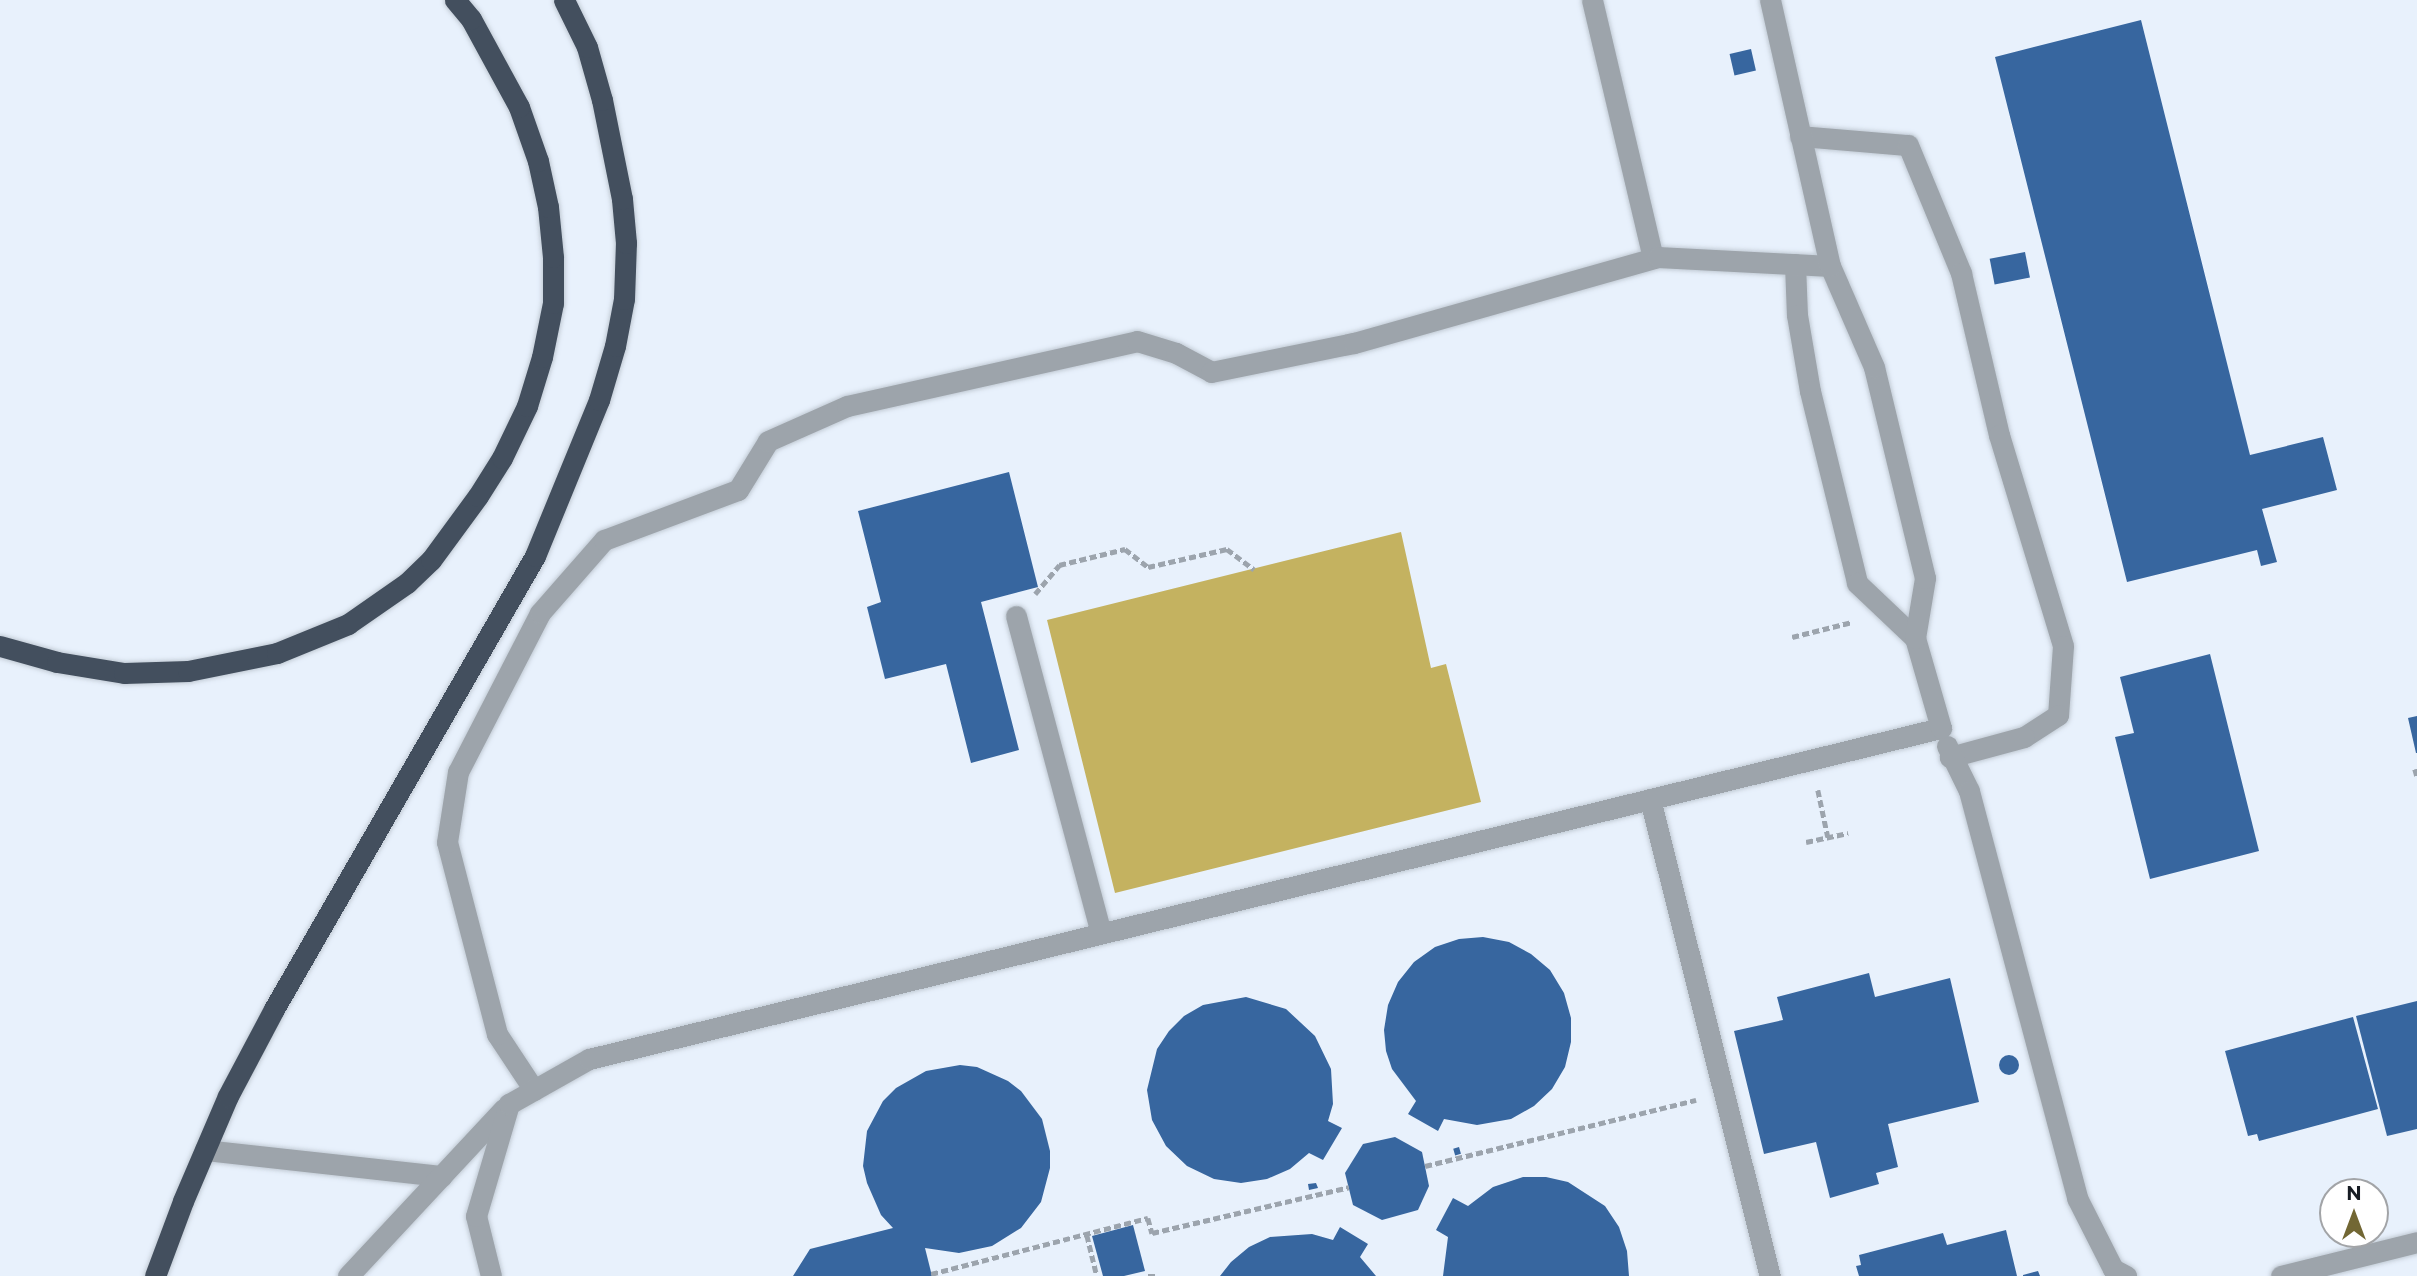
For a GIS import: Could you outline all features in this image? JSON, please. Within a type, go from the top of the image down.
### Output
[{"type":"highway","points":[[0,646],[57,662],[124,673],[188,671],[277,653],[348,624],[407,583],[431,560],[478,496],[502,458],[527,406],[542,357],[553,303],[553,257],[548,207],[538,161],[519,107],[471,19],[455,0]]},
{"type":"highway","points":[[155,1276],[229,1096],[274,1009],[535,556],[599,400],[615,346],[624,299],[626,243],[622,200],[601,100],[587,47],[564,0]]},
{"type":"lane","points":[[1592,0],[1653,258]]},
{"type":"lane","points":[[1770,0],[1830,265],[1874,367],[1925,578],[1915,638],[1950,757],[1969,791],[2077,1198],[2113,1269],[2126,1276]]},
{"type":"lane","points":[[1800,136],[1908,145],[1961,273],[1999,435],[2063,646],[2058,715],[2024,737],[1950,757]]},
{"type":"lane","points":[[534,1090],[497,1034],[447,842],[458,772],[540,613],[604,540],[738,490],[768,441],[847,406],[1137,341],[1176,353],[1211,372],[1354,343],[1653,258],[1830,265]]},
{"type":"lane","points":[[1795,264],[1797,315],[1810,391],[1857,583],[1915,638]]},
{"type":"lane","points":[[1016,616],[1101,933]]},
{"type":"lane","points":[[348,1276],[509,1104],[589,1059],[1941,728]]},
{"type":"lane","points":[[1650,799],[1770,1276]]},
{"type":"lane","points":[[491,1276],[476,1216],[509,1104]]},
{"type":"lane","points":[[205,1150],[442,1176]]},
{"type":"lane","points":[[2281,1276],[2417,1242]]},
{"type":"path","points":[[1016,616],[1059,565],[1125,549],[1148,567],[1227,549],[1254,569]]},
{"type":"path","points":[[1792,637],[1854,622]]},
{"type":"path","points":[[1811,760],[1828,837]]},
{"type":"path","points":[[2415,769],[2417,776]]},
{"type":"path","points":[[1807,842],[1848,833]]},
{"type":"path","points":[[1425,1166],[1724,1094]]},
{"type":"path","points":[[931,1274],[1148,1218],[1152,1233],[1349,1187]]},
{"type":"path","points":[[1087,1234],[1097,1276]]},
{"type":"path","points":[[1148,1276],[1159,1276]]},
{"type":"shaded area","points":[[1401,532],[1431,668],[1446,664],[1481,802],[1115,893],[1047,620]]},
{"type":"building","points":[[2141,20],[2250,455],[2323,437],[2337,490],[2262,509],[2277,562],[2261,566],[2257,550],[2127,582],[1995,57]]},
{"type":"building","points":[[1751,49],[1756,70],[1735,75],[1730,54]]},
{"type":"building","points":[[2025,252],[2030,278],[1995,284],[1990,259]]},
{"type":"building","points":[[1009,472],[1038,587],[981,602],[1019,750],[971,763],[946,664],[885,679],[867,607],[881,602],[858,511]]},
{"type":"building","points":[[2210,654],[2259,851],[2150,879],[2115,737],[2134,733],[2120,677]]},
{"type":"building","points":[[2417,716],[2417,753],[2416,753],[2408,718]]},
{"type":"building","points":[[1483,937],[1509,942],[1531,954],[1550,970],[1564,993],[1571,1018],[1571,1042],[1565,1067],[1552,1089],[1534,1106],[1511,1119],[1477,1125],[1444,1119],[1438,1131],[1408,1114],[1416,1101],[1392,1069],[1386,1051],[1384,1030],[1388,1005],[1398,982],[1414,962],[1435,947],[1459,939]]},
{"type":"building","points":[[1869,973],[1875,997],[1950,978],[1979,1102],[1888,1124],[1898,1167],[1876,1173],[1879,1184],[1830,1198],[1816,1142],[1764,1154],[1734,1031],[1783,1020],[1777,997]]},
{"type":"building","points":[[1246,997],[1286,1009],[1315,1036],[1331,1069],[1333,1104],[1328,1121],[1342,1128],[1323,1160],[1309,1153],[1290,1169],[1267,1179],[1241,1183],[1214,1179],[1187,1166],[1166,1146],[1152,1120],[1147,1090],[1157,1049],[1169,1031],[1184,1016],[1203,1005]]},
{"type":"building","points":[[2417,1001],[2417,1129],[2387,1136],[2356,1016]]},
{"type":"building","points":[[2353,1017],[2378,1109],[2259,1141],[2257,1134],[2248,1136],[2225,1051]]},
{"type":"building","points":[[2009,1055],[2016,1058],[2019,1065],[2016,1072],[2009,1075],[2002,1072],[1999,1065],[2002,1058]]},
{"type":"building","points":[[960,1065],[977,1067],[1008,1081],[1021,1091],[1042,1119],[1050,1151],[1050,1168],[1041,1202],[1021,1228],[992,1246],[959,1253],[925,1248],[932,1276],[793,1276],[810,1249],[893,1228],[881,1215],[867,1183],[863,1166],[867,1131],[883,1101],[896,1088],[926,1071]]},
{"type":"building","points":[[1395,1137],[1422,1152],[1429,1186],[1418,1210],[1382,1220],[1353,1205],[1345,1173],[1363,1144]]},
{"type":"building","points":[[1459,1147],[1461,1154],[1455,1155],[1453,1149]]},
{"type":"building","points":[[1523,1177],[1546,1177],[1568,1182],[1605,1206],[1619,1227],[1627,1251],[1629,1276],[1443,1276],[1448,1237],[1436,1230],[1453,1198],[1468,1206],[1493,1187]]},
{"type":"building","points":[[1316,1183],[1318,1188],[1309,1190],[1308,1184]]},
{"type":"building","points":[[1133,1225],[1145,1271],[1124,1276],[1103,1276],[1092,1236]]},
{"type":"building","points":[[1340,1227],[1368,1244],[1360,1257],[1376,1276],[1220,1276],[1231,1262],[1249,1247],[1270,1237],[1312,1234],[1333,1240]]},
{"type":"building","points":[[2006,1230],[2017,1276],[1859,1276],[1856,1266],[1861,1265],[1859,1255],[1943,1233],[1947,1245]]},
{"type":"building","points":[[2038,1271],[2040,1276],[2023,1276],[2023,1275]]}]
